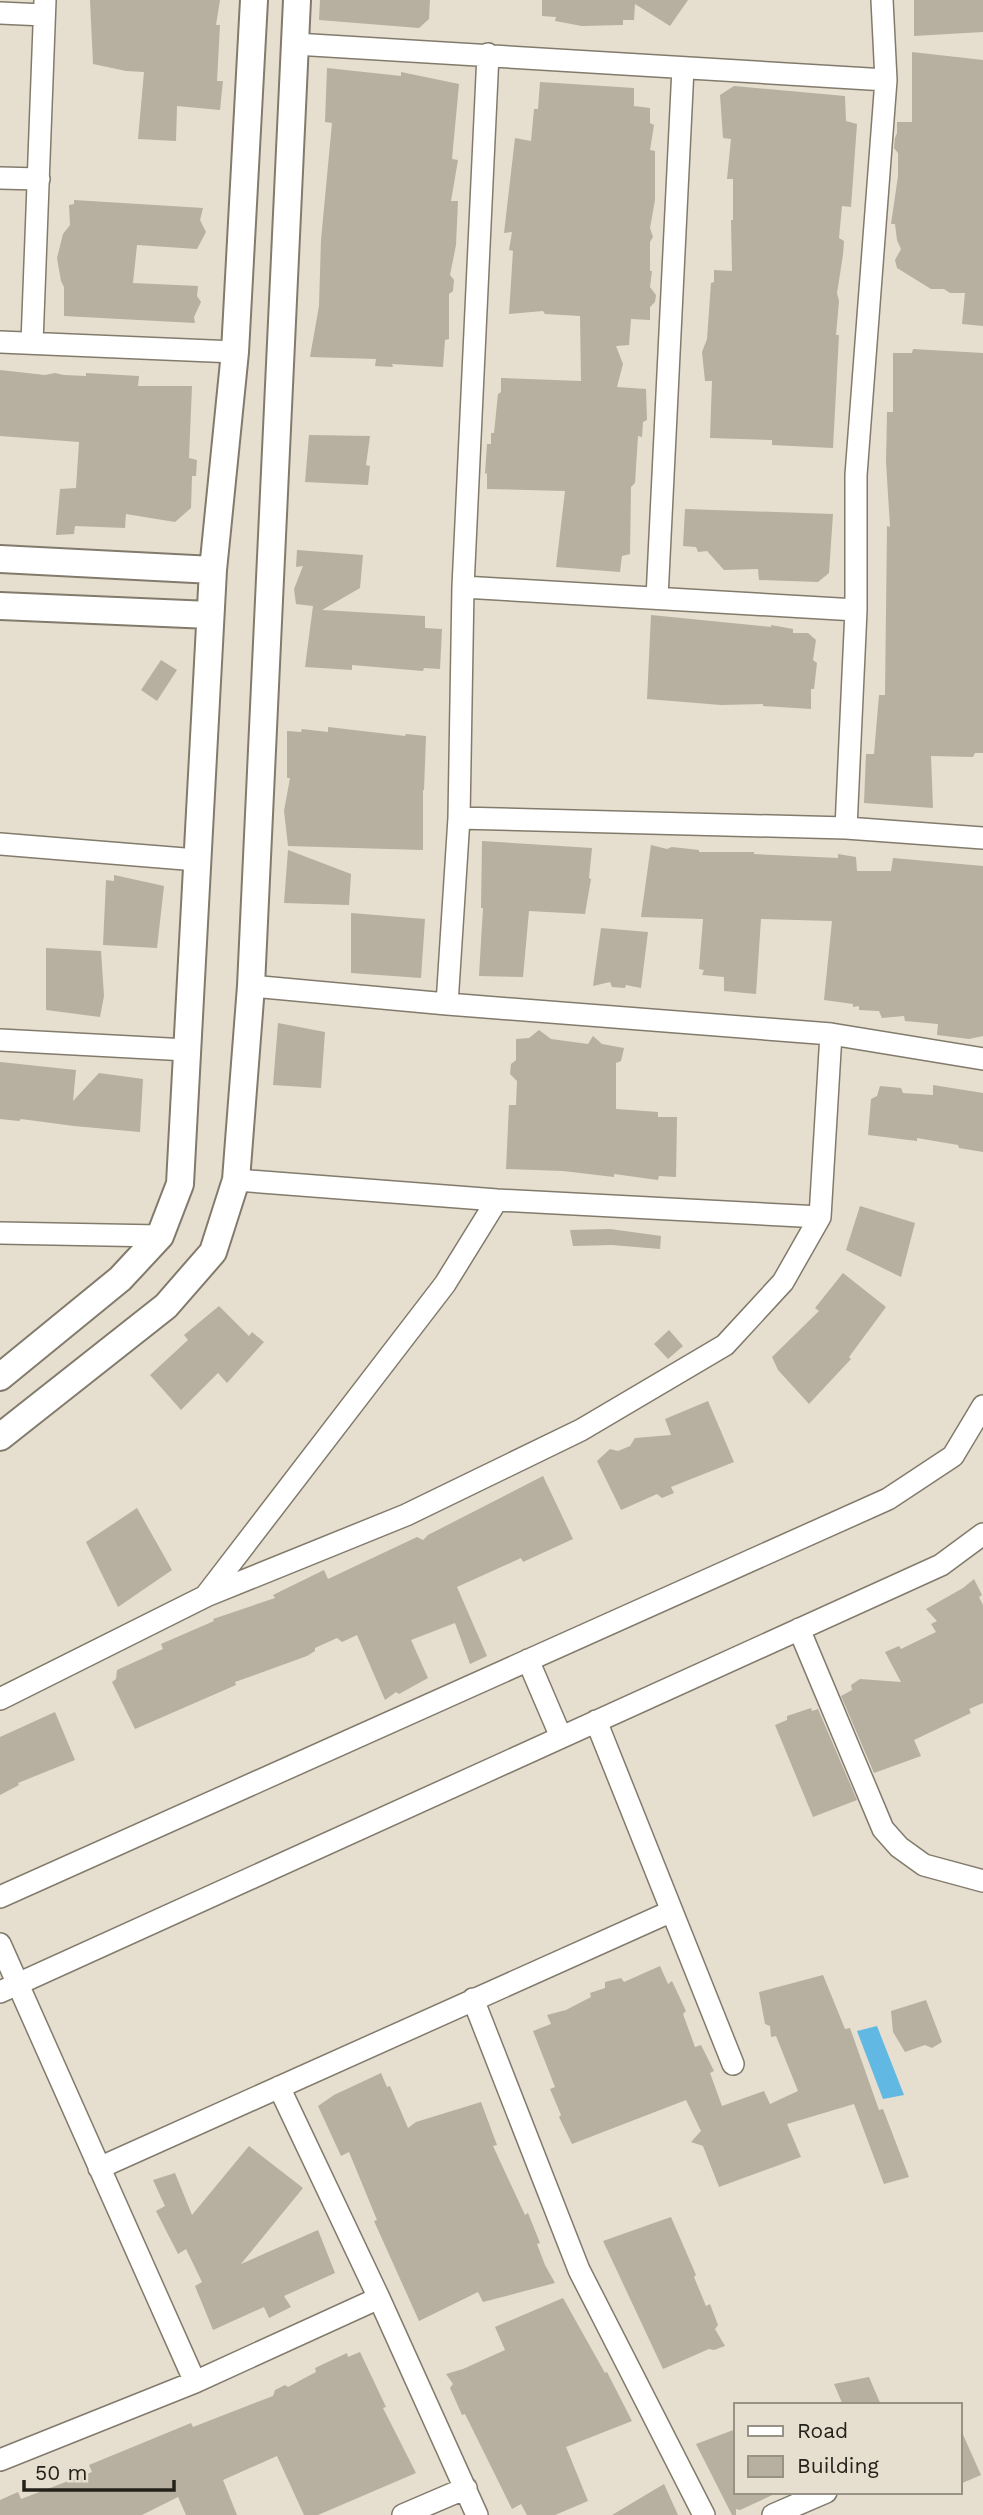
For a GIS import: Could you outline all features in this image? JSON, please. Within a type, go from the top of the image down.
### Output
[{"type":"street","points":[[0,1377],[120,1279],[160,1236],[180,1184],[210,615],[236,352],[254,0]]},
{"type":"street","points":[[0,1437],[166,1306],[214,1252],[236,1180],[251,986],[297,0]]},
{"type":"street","points":[[846,828],[856,610],[856,475],[886,80],[882,0]]},
{"type":"street","points":[[0,13],[45,8],[32,343]]},
{"type":"street","points":[[295,44],[886,80]]},
{"type":"street","points":[[447,1004],[459,818],[463,587],[488,54]]},
{"type":"street","points":[[657,598],[683,68]]},
{"type":"street","points":[[0,177],[39,179]]},
{"type":"street","points":[[0,342],[236,352]]},
{"type":"street","points":[[0,559],[213,570]]},
{"type":"street","points":[[463,587],[856,610]]},
{"type":"street","points":[[0,606],[210,615]]},
{"type":"street","points":[[459,818],[846,828],[983,838]]},
{"type":"street","points":[[0,844],[197,860]]},
{"type":"street","points":[[251,986],[831,1034],[983,1059]]},
{"type":"street","points":[[0,1699],[206,1596],[406,1515],[581,1430],[725,1345],[783,1283],[820,1217],[831,1034]]},
{"type":"street","points":[[0,1040],[187,1050]]},
{"type":"street","points":[[236,1180],[497,1200],[820,1217]]},
{"type":"street","points":[[206,1596],[445,1284],[497,1200]]},
{"type":"street","points":[[0,1233],[160,1236]]},
{"type":"street","points":[[0,1897],[888,1499],[953,1456],[983,1406]]},
{"type":"street","points":[[9,1988],[941,1565],[983,1534]]},
{"type":"street","points":[[799,1629],[883,1829],[899,1847],[924,1865],[983,1881]]},
{"type":"street","points":[[528,1660],[561,1737]]},
{"type":"street","points":[[596,1721],[733,2064]]},
{"type":"street","points":[[99,2168],[672,1911]]},
{"type":"street","points":[[0,1944],[9,1988],[99,2168],[195,2382]]},
{"type":"street","points":[[473,1999],[579,2270],[704,2515]]},
{"type":"street","points":[[279,2087],[379,2298],[477,2515]]},
{"type":"street","points":[[3,2452],[195,2382],[379,2298]]},
{"type":"street","points":[[403,2515],[466,2488]]},
{"type":"street","points":[[773,2515],[822,2494]]},
{"type":"water","points":[[877,2026],[904,2095],[883,2099],[857,2031]]},
{"type":"building","points":[[90,0],[220,0],[216,25],[220,25],[217,81],[223,81],[220,110],[177,106],[176,141],[138,139],[144,72],[93,64]]},
{"type":"building","points":[[320,0],[430,0],[429,19],[419,28],[319,20]]},
{"type":"building","points":[[542,0],[688,0],[670,26],[635,4],[634,20],[623,20],[623,25],[582,26],[555,21],[556,17],[542,16]]},
{"type":"building","points":[[914,0],[983,0],[983,32],[914,36]]},
{"type":"building","points":[[912,52],[983,60],[983,326],[962,324],[965,293],[931,289],[897,268],[895,260],[901,249],[895,224],[891,224],[898,176],[898,153],[894,148],[897,122],[912,122]]},
{"type":"building","points":[[327,68],[401,76],[401,72],[459,84],[452,159],[458,160],[451,201],[458,201],[456,245],[450,275],[454,280],[453,291],[449,294],[449,339],[445,340],[443,367],[392,364],[393,367],[375,366],[376,359],[310,357],[319,306],[321,240],[332,123],[325,122]]},
{"type":"building","points":[[540,82],[634,88],[634,106],[650,108],[650,123],[654,125],[650,150],[655,151],[655,200],[650,228],[653,237],[650,242],[650,287],[656,295],[655,302],[650,307],[650,320],[631,319],[629,345],[616,346],[623,364],[617,387],[646,389],[647,420],[643,422],[642,437],[638,436],[635,483],[631,487],[630,554],[622,556],[620,572],[556,567],[565,491],[487,489],[487,444],[491,444],[491,433],[494,433],[501,378],[581,381],[580,316],[545,314],[543,311],[509,314],[513,251],[509,250],[512,232],[504,233],[515,138],[531,141]]},
{"type":"building","points":[[734,86],[845,96],[846,121],[857,124],[851,207],[842,206],[839,238],[844,241],[837,293],[839,301],[836,335],[839,335],[833,448],[772,445],[772,440],[710,438],[712,381],[705,381],[702,352],[707,339],[714,270],[732,271],[733,179],[727,179],[731,139],[723,138],[720,95]]},
{"type":"building","points":[[74,200],[203,208],[200,220],[206,232],[197,249],[137,245],[133,283],[198,286],[197,296],[201,302],[194,317],[195,323],[64,316],[64,287],[57,258],[63,234],[70,225],[69,205],[74,204]]},
{"type":"building","points":[[913,349],[983,353],[983,753],[975,753],[973,757],[931,756],[933,808],[864,803],[866,754],[874,754],[879,695],[885,695],[887,526],[890,527],[886,462],[887,412],[893,412],[893,353],[912,353]]},
{"type":"building","points":[[0,370],[45,375],[55,373],[86,376],[86,373],[139,376],[138,386],[192,386],[189,458],[197,460],[196,476],[192,476],[191,508],[175,522],[126,514],[125,528],[75,526],[74,534],[56,535],[60,489],[76,488],[79,442],[0,436]]},
{"type":"building","points":[[309,435],[370,436],[366,465],[370,466],[368,485],[305,482]]},
{"type":"building","points":[[685,509],[833,514],[829,573],[818,582],[759,580],[758,569],[724,570],[707,551],[698,552],[696,547],[683,546]]},
{"type":"building","points":[[297,550],[363,555],[360,588],[322,610],[425,616],[425,628],[442,629],[440,669],[424,668],[423,671],[352,665],[352,670],[305,667],[313,606],[296,604],[294,589],[303,566],[296,567]]},
{"type":"building","points":[[651,615],[771,625],[793,629],[793,633],[808,633],[816,640],[813,660],[817,663],[814,689],[811,689],[811,709],[647,699]]},
{"type":"building","points":[[161,660],[177,670],[157,701],[141,690]]},
{"type":"building","points":[[328,727],[426,736],[423,850],[288,846],[284,811],[290,778],[287,778],[287,731],[301,732],[302,729],[328,732]]},
{"type":"building","points":[[482,841],[592,848],[591,879],[585,914],[529,911],[523,977],[479,976],[483,908]]},
{"type":"building","points":[[651,845],[699,852],[754,852],[838,858],[838,854],[856,857],[857,871],[891,871],[893,858],[983,866],[983,1036],[969,1039],[937,1035],[938,1024],[905,1021],[904,1016],[882,1018],[879,1011],[859,1010],[859,1006],[853,1007],[853,1004],[824,1000],[832,921],[761,919],[756,994],[724,991],[724,977],[702,975],[704,970],[699,969],[703,919],[641,917]]},
{"type":"building","points":[[288,850],[351,874],[349,905],[284,903]]},
{"type":"building","points":[[114,875],[164,886],[157,948],[103,945],[106,880],[114,881]]},
{"type":"building","points":[[351,913],[425,919],[421,978],[351,973]]},
{"type":"building","points":[[601,928],[648,932],[641,988],[626,985],[625,988],[612,987],[610,982],[593,986]]},
{"type":"building","points":[[46,948],[101,951],[104,996],[100,1017],[46,1010]]},
{"type":"building","points":[[278,1023],[325,1032],[321,1088],[273,1085]]},
{"type":"building","points":[[539,1030],[551,1039],[588,1044],[593,1036],[602,1044],[624,1048],[621,1061],[616,1063],[616,1109],[658,1112],[658,1117],[677,1117],[676,1177],[659,1176],[658,1180],[614,1174],[614,1177],[563,1171],[506,1169],[509,1105],[516,1105],[517,1081],[510,1074],[511,1064],[516,1060],[516,1039],[529,1038]]},
{"type":"building","points":[[0,1062],[76,1070],[73,1101],[99,1073],[143,1079],[140,1132],[0,1119]]},
{"type":"building","points":[[933,1085],[983,1093],[983,1152],[917,1138],[917,1141],[868,1135],[871,1099],[877,1096],[880,1086],[901,1088],[903,1093],[933,1095]]},
{"type":"building","points":[[860,1206],[915,1223],[901,1277],[846,1250]]},
{"type":"building","points":[[610,1229],[661,1236],[660,1249],[612,1245],[573,1246],[570,1230]]},
{"type":"building","points":[[843,1273],[886,1307],[849,1357],[851,1359],[809,1404],[778,1370],[772,1357],[819,1311],[815,1308]]},
{"type":"building","points":[[219,1306],[249,1336],[252,1332],[264,1342],[227,1383],[218,1373],[181,1410],[150,1375],[188,1340],[184,1335]]},
{"type":"building","points":[[669,1330],[683,1346],[668,1359],[654,1344]]},
{"type":"building","points":[[708,1401],[734,1462],[671,1487],[674,1493],[662,1498],[657,1494],[621,1510],[597,1461],[610,1449],[618,1451],[630,1446],[635,1438],[671,1435],[665,1419]]},
{"type":"building","points":[[543,1476],[573,1539],[523,1562],[521,1558],[457,1587],[487,1656],[470,1664],[455,1623],[411,1640],[428,1678],[399,1694],[396,1692],[385,1700],[357,1635],[342,1642],[337,1638],[315,1648],[315,1651],[307,1656],[235,1682],[236,1685],[135,1729],[112,1682],[116,1679],[117,1670],[163,1649],[161,1644],[214,1621],[213,1619],[275,1598],[273,1595],[324,1570],[328,1579],[417,1537],[423,1540]]},
{"type":"building","points":[[137,1508],[172,1570],[118,1607],[86,1542]]},
{"type":"building","points":[[974,1579],[982,1595],[979,1597],[983,1605],[983,1703],[969,1709],[971,1713],[914,1740],[921,1756],[874,1773],[841,1696],[852,1690],[851,1685],[860,1679],[901,1682],[885,1652],[899,1646],[901,1649],[936,1632],[931,1624],[937,1621],[926,1609]]},
{"type":"building","points":[[811,1708],[812,1711],[818,1709],[857,1800],[813,1817],[775,1725],[787,1720],[787,1716]]},
{"type":"building","points":[[55,1712],[75,1760],[18,1783],[19,1785],[0,1795],[0,1737]]},
{"type":"building","points":[[660,1966],[668,1984],[672,1981],[686,2011],[683,2014],[695,2047],[701,2045],[714,2071],[710,2073],[722,2106],[764,2091],[770,2104],[798,2091],[776,2036],[771,2037],[770,2026],[765,2024],[759,1992],[823,1975],[845,2029],[850,2028],[879,2110],[883,2109],[909,2177],[884,2184],[854,2104],[787,2124],[801,2157],[719,2187],[703,2146],[691,2142],[701,2131],[686,2100],[572,2144],[559,2117],[561,2115],[550,2089],[555,2087],[533,2031],[551,2024],[547,2015],[566,2010],[591,1997],[590,1993],[605,1988],[605,1982],[621,1978],[624,1982]]},
{"type":"building","points":[[926,2000],[942,2042],[932,2048],[925,2045],[905,2052],[893,2032],[891,2011]]},
{"type":"building","points":[[381,2073],[387,2087],[390,2086],[408,2128],[416,2122],[481,2102],[497,2145],[493,2146],[525,2215],[528,2213],[545,2265],[555,2283],[483,2302],[478,2292],[419,2321],[374,2221],[377,2220],[349,2152],[341,2156],[318,2106],[334,2095]]},
{"type":"building","points":[[249,2146],[303,2188],[241,2264],[318,2230],[335,2273],[284,2296],[291,2307],[269,2318],[264,2307],[213,2330],[195,2286],[202,2282],[186,2249],[178,2254],[156,2211],[165,2206],[153,2180],[175,2173],[192,2215]]},
{"type":"building","points":[[671,2217],[706,2306],[710,2304],[718,2325],[715,2329],[725,2346],[709,2349],[663,2369],[603,2241]]},
{"type":"building","points":[[563,2298],[605,2373],[607,2372],[632,2421],[566,2447],[588,2501],[555,2515],[527,2515],[521,2504],[512,2509],[465,2414],[462,2415],[450,2388],[453,2384],[446,2374],[505,2350],[495,2327]]},
{"type":"building","points":[[360,2352],[386,2407],[383,2408],[416,2473],[318,2515],[304,2515],[277,2456],[223,2480],[237,2515],[186,2515],[178,2497],[142,2515],[0,2515],[0,2500],[18,2492],[21,2499],[92,2472],[89,2465],[191,2423],[193,2427],[273,2396],[275,2390],[285,2385],[288,2387],[316,2372],[315,2368],[347,2353],[348,2357]]},
{"type":"building","points":[[869,2377],[880,2403],[842,2403],[834,2384]]},
{"type":"building","points":[[734,2430],[734,2494],[775,2494],[740,2510],[736,2509],[736,2515],[732,2515],[696,2444]]},
{"type":"building","points":[[962,2432],[981,2475],[962,2483]]},
{"type":"building","points":[[664,2484],[678,2515],[612,2515]]}]
